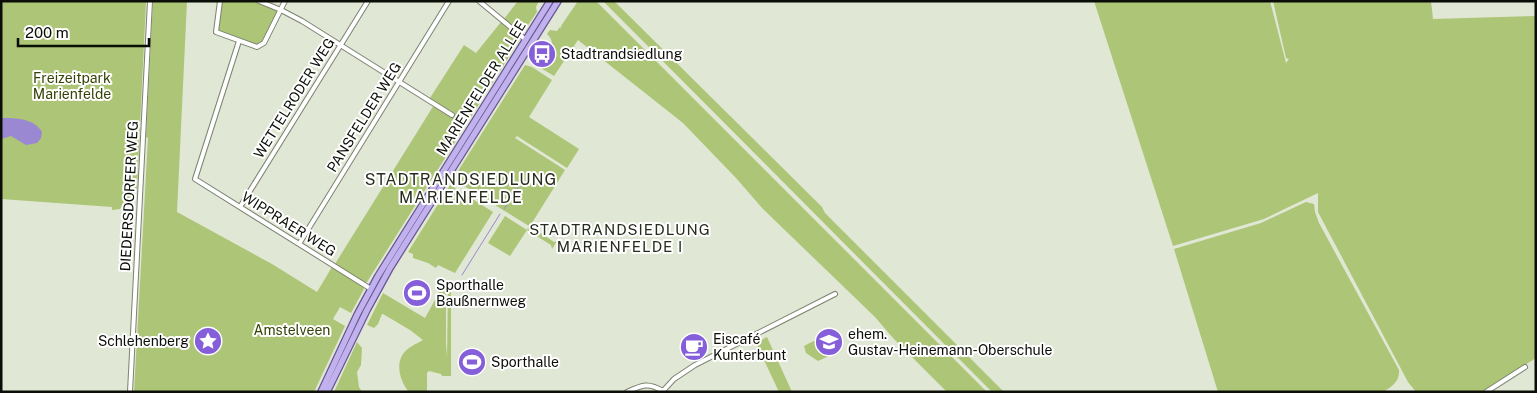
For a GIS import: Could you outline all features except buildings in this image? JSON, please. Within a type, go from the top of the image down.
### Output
[{"type":"main road","name":"MARIENFELDER ALLEE","points":[[327,392],[390,268],[558,1]]},
{"type":"main road","name":"MARIENFELDER ALLEE","points":[[321,392],[357,315],[395,247],[548,4]]},
{"type":"street","name":"DIEDERSDORFER WEG","points":[[130,392],[150,1]]},
{"type":"street","points":[[220,1],[216,32],[257,47],[262,45],[285,1]]},
{"type":"street","points":[[259,1],[281,10],[341,45],[452,115]]},
{"type":"street","name":"WETTELRODER WEG","points":[[240,207],[368,1]]},
{"type":"street","name":"PANSFELDER WEG","points":[[298,244],[449,1]]},
{"type":"street","points":[[478,1],[526,40]]},
{"type":"street","name":"WIPPRAER WEG","points":[[238,41],[195,179],[371,289]]},
{"type":"street","points":[[627,392],[646,385],[652,385],[663,391],[674,379],[695,364],[835,294]]},
{"type":"street","points":[[1486,392],[1525,367]]},
{"type":"green space","name":"Freizeitpark Marienfelde","points":[[1,1],[146,2],[137,188],[120,209],[112,210],[112,207],[1,199]]},
{"type":"green space","name":"Amstelveen","points":[[153,1],[187,1],[177,212],[272,264],[317,292],[332,267],[364,289],[351,313],[340,307],[333,319],[345,326],[314,392],[134,392],[148,138],[146,137]]},
{"type":"green space","points":[[222,1],[253,1],[276,10],[277,14],[262,43],[257,45],[221,33],[218,29]]},
{"type":"green space","points":[[518,1],[539,1],[536,7],[537,12],[524,31],[522,29],[518,30],[504,19]]},
{"type":"green space","points":[[578,1],[596,1],[987,392],[947,392],[893,338],[875,317],[763,209],[683,123],[578,40],[554,76],[534,64],[535,62],[530,59],[532,56],[542,56],[542,53],[551,48],[552,43],[547,34],[550,30],[557,31],[560,27],[562,28],[561,26]]},
{"type":"green space","points":[[603,1],[614,1],[822,207],[825,213],[1004,392],[992,392]]},
{"type":"green space","points":[[1094,1],[1270,1],[1286,63],[1289,59],[1286,58],[1273,1],[1431,1],[1433,19],[1536,16],[1536,358],[1482,392],[1416,392],[1408,382],[1318,212],[1318,193],[1264,219],[1173,246]]},
{"type":"green space","points":[[501,22],[519,36],[520,39],[367,282],[364,283],[335,264],[434,105],[453,117],[454,113],[430,98],[464,45],[476,53]]},
{"type":"green space","points":[[525,65],[532,67],[552,80],[529,117],[579,149],[567,168],[517,136],[515,138],[565,170],[530,226],[554,242],[557,241],[552,249],[551,245],[527,230],[529,226],[453,179]]},
{"type":"green space","points":[[450,185],[493,212],[455,273],[438,265],[436,268],[413,258],[413,254],[408,252]]},
{"type":"green space","points":[[1306,202],[1314,204],[1319,223],[1399,370],[1397,380],[1383,392],[1218,392],[1174,249],[1261,223]]},
{"type":"green space","points":[[505,216],[527,230],[510,256],[488,243]]},
{"type":"green space","points":[[446,280],[447,358],[448,284],[451,284],[451,376],[442,376],[441,374],[429,371],[427,373],[427,392],[409,392],[400,374],[399,363],[407,349],[423,340],[383,314],[374,328],[367,325],[383,293],[425,318]]},
{"type":"green space","points":[[829,333],[833,343],[831,355],[818,361],[806,353],[804,346]]},
{"type":"green space","points":[[767,337],[792,392],[779,392],[756,343]]},
{"type":"green space","points":[[357,342],[362,348],[361,365],[357,372],[359,387],[362,392],[334,392]]},
{"type":"shaded area","points":[[1,118],[29,121],[39,127],[42,132],[41,138],[37,143],[26,145],[11,136],[1,139]]},
{"type":"waterway","points":[[504,209],[523,180]]},
{"type":"waterway","points":[[462,275],[500,214]]},
{"type":"place","name":"Stadtrandsiedlung","points":[[542,54]]},
{"type":"place","name":"Sporthalle Baußnernweg","points":[[417,293]]},
{"type":"place","name":"Schlehenberg","points":[[208,341]]},
{"type":"place","name":"ehem. Gustav-Heinemann-Oberschule","points":[[829,342]]},
{"type":"place","name":"Eiscafé Kunterbunt","points":[[694,347]]},
{"type":"place","name":"Sporthalle","points":[[472,362]]},
{"type":"district","name":"STADTRANDSIEDLUNG MARIENFELDE","points":[[461,188]]},
{"type":"district","name":"STADTRANDSIEDLUNG MARIENFELDE I","points":[[620,238]]}]
